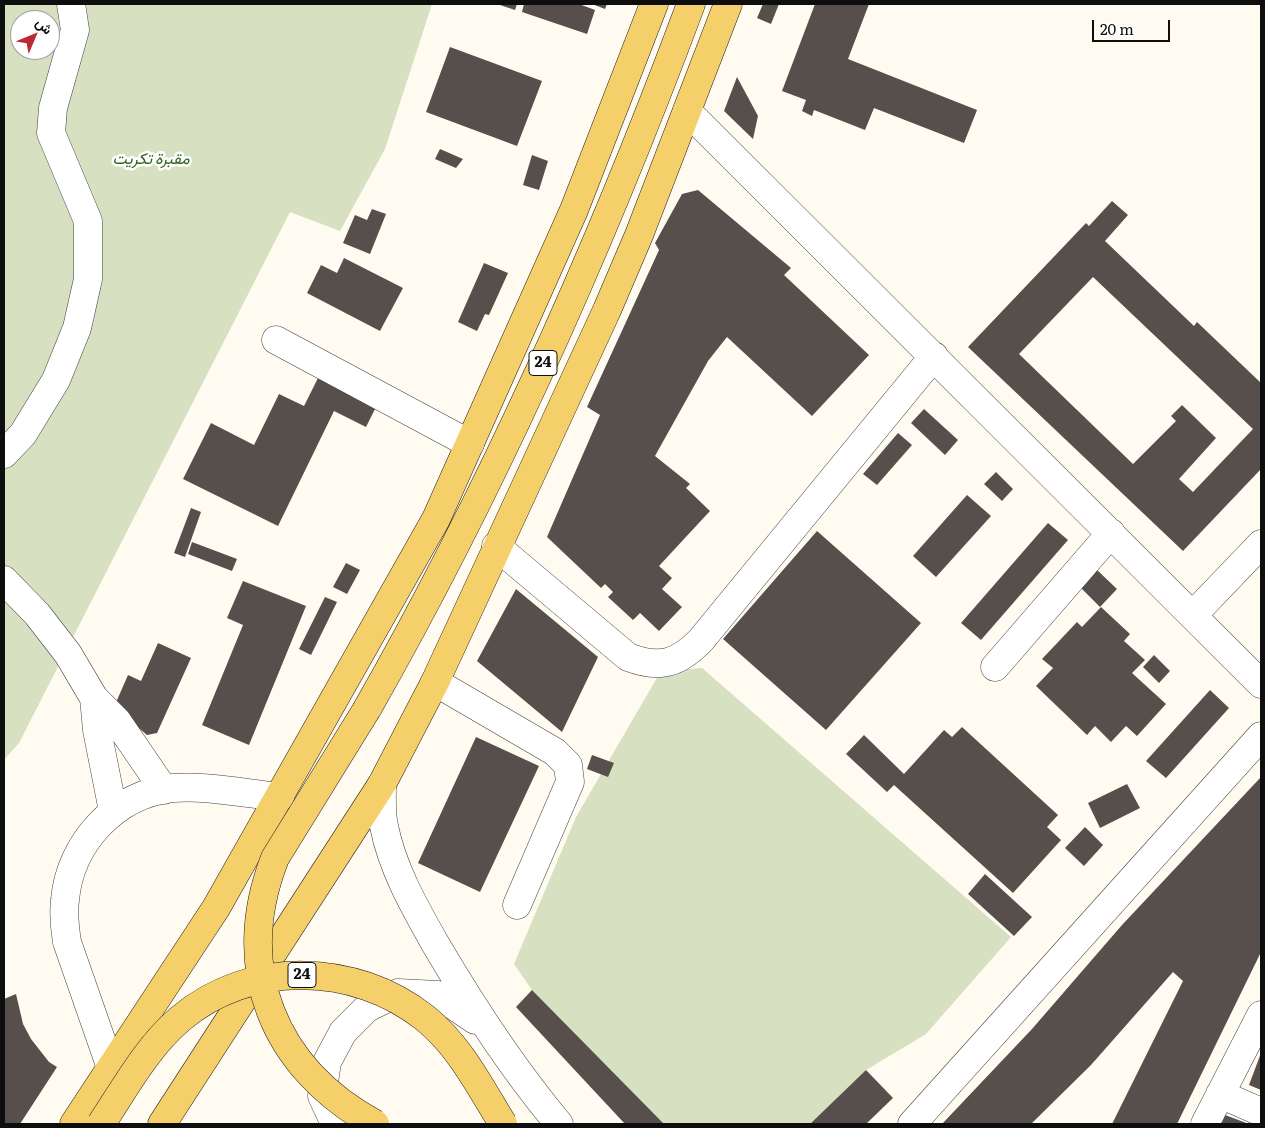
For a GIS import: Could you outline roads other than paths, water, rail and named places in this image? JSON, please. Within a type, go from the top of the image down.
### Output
[{"type":"main road","points":[[74,1124],[216,908],[436,519],[574,210],[654,4]]},
{"type":"main road","name":"24","points":[[375,1124],[342,1103],[322,1086],[289,1046],[266,999],[258,958],[257,932],[263,890],[274,858],[367,709],[418,620],[548,352],[606,222],[691,4]]},
{"type":"main road","points":[[162,1124],[382,784],[435,682],[496,546],[607,310],[728,4]]},
{"type":"main road","name":"24","points":[[101,1124],[157,1041],[181,1018],[209,999],[239,985],[277,976],[317,975],[355,982],[392,996],[425,1018],[453,1046],[503,1124]]},
{"type":"street","points":[[4,454],[23,434],[56,380],[77,328],[88,279],[88,221],[52,133],[53,108],[75,30],[71,4]]},
{"type":"street","points":[[687,111],[1111,532],[1261,684]]},
{"type":"street","points":[[276,340],[470,444]]},
{"type":"street","points":[[496,546],[628,657],[643,663],[660,664],[675,660],[690,652],[701,640],[934,356]]},
{"type":"street","points":[[995,667],[1111,532]]},
{"type":"street","points":[[1193,615],[1261,544]]},
{"type":"street","points":[[4,580],[37,614],[68,654],[94,698],[117,721],[164,790]]},
{"type":"street","points":[[435,682],[555,752],[563,757],[568,765],[570,782],[517,905]]},
{"type":"street","points":[[94,698],[97,730],[113,811]]},
{"type":"street","points":[[912,1124],[1261,736]]},
{"type":"street","points":[[382,784],[384,826],[396,868],[424,924],[460,987],[505,1055]]},
{"type":"street","points":[[111,1068],[69,949],[64,921],[64,900],[77,860],[86,841],[98,825],[113,811],[146,794],[188,788],[280,797]]},
{"type":"street","points":[[335,1124],[322,1096],[327,1062],[343,1032],[367,1008],[398,993],[438,995],[471,1015],[559,1124]]},
{"type":"street","points":[[1205,1124],[1261,1015]]},
{"type":"street","points":[[1220,1094],[1261,1112]]},
{"type":"park label","name":"مقبرة تكريت","points":[[151,159]]}]
